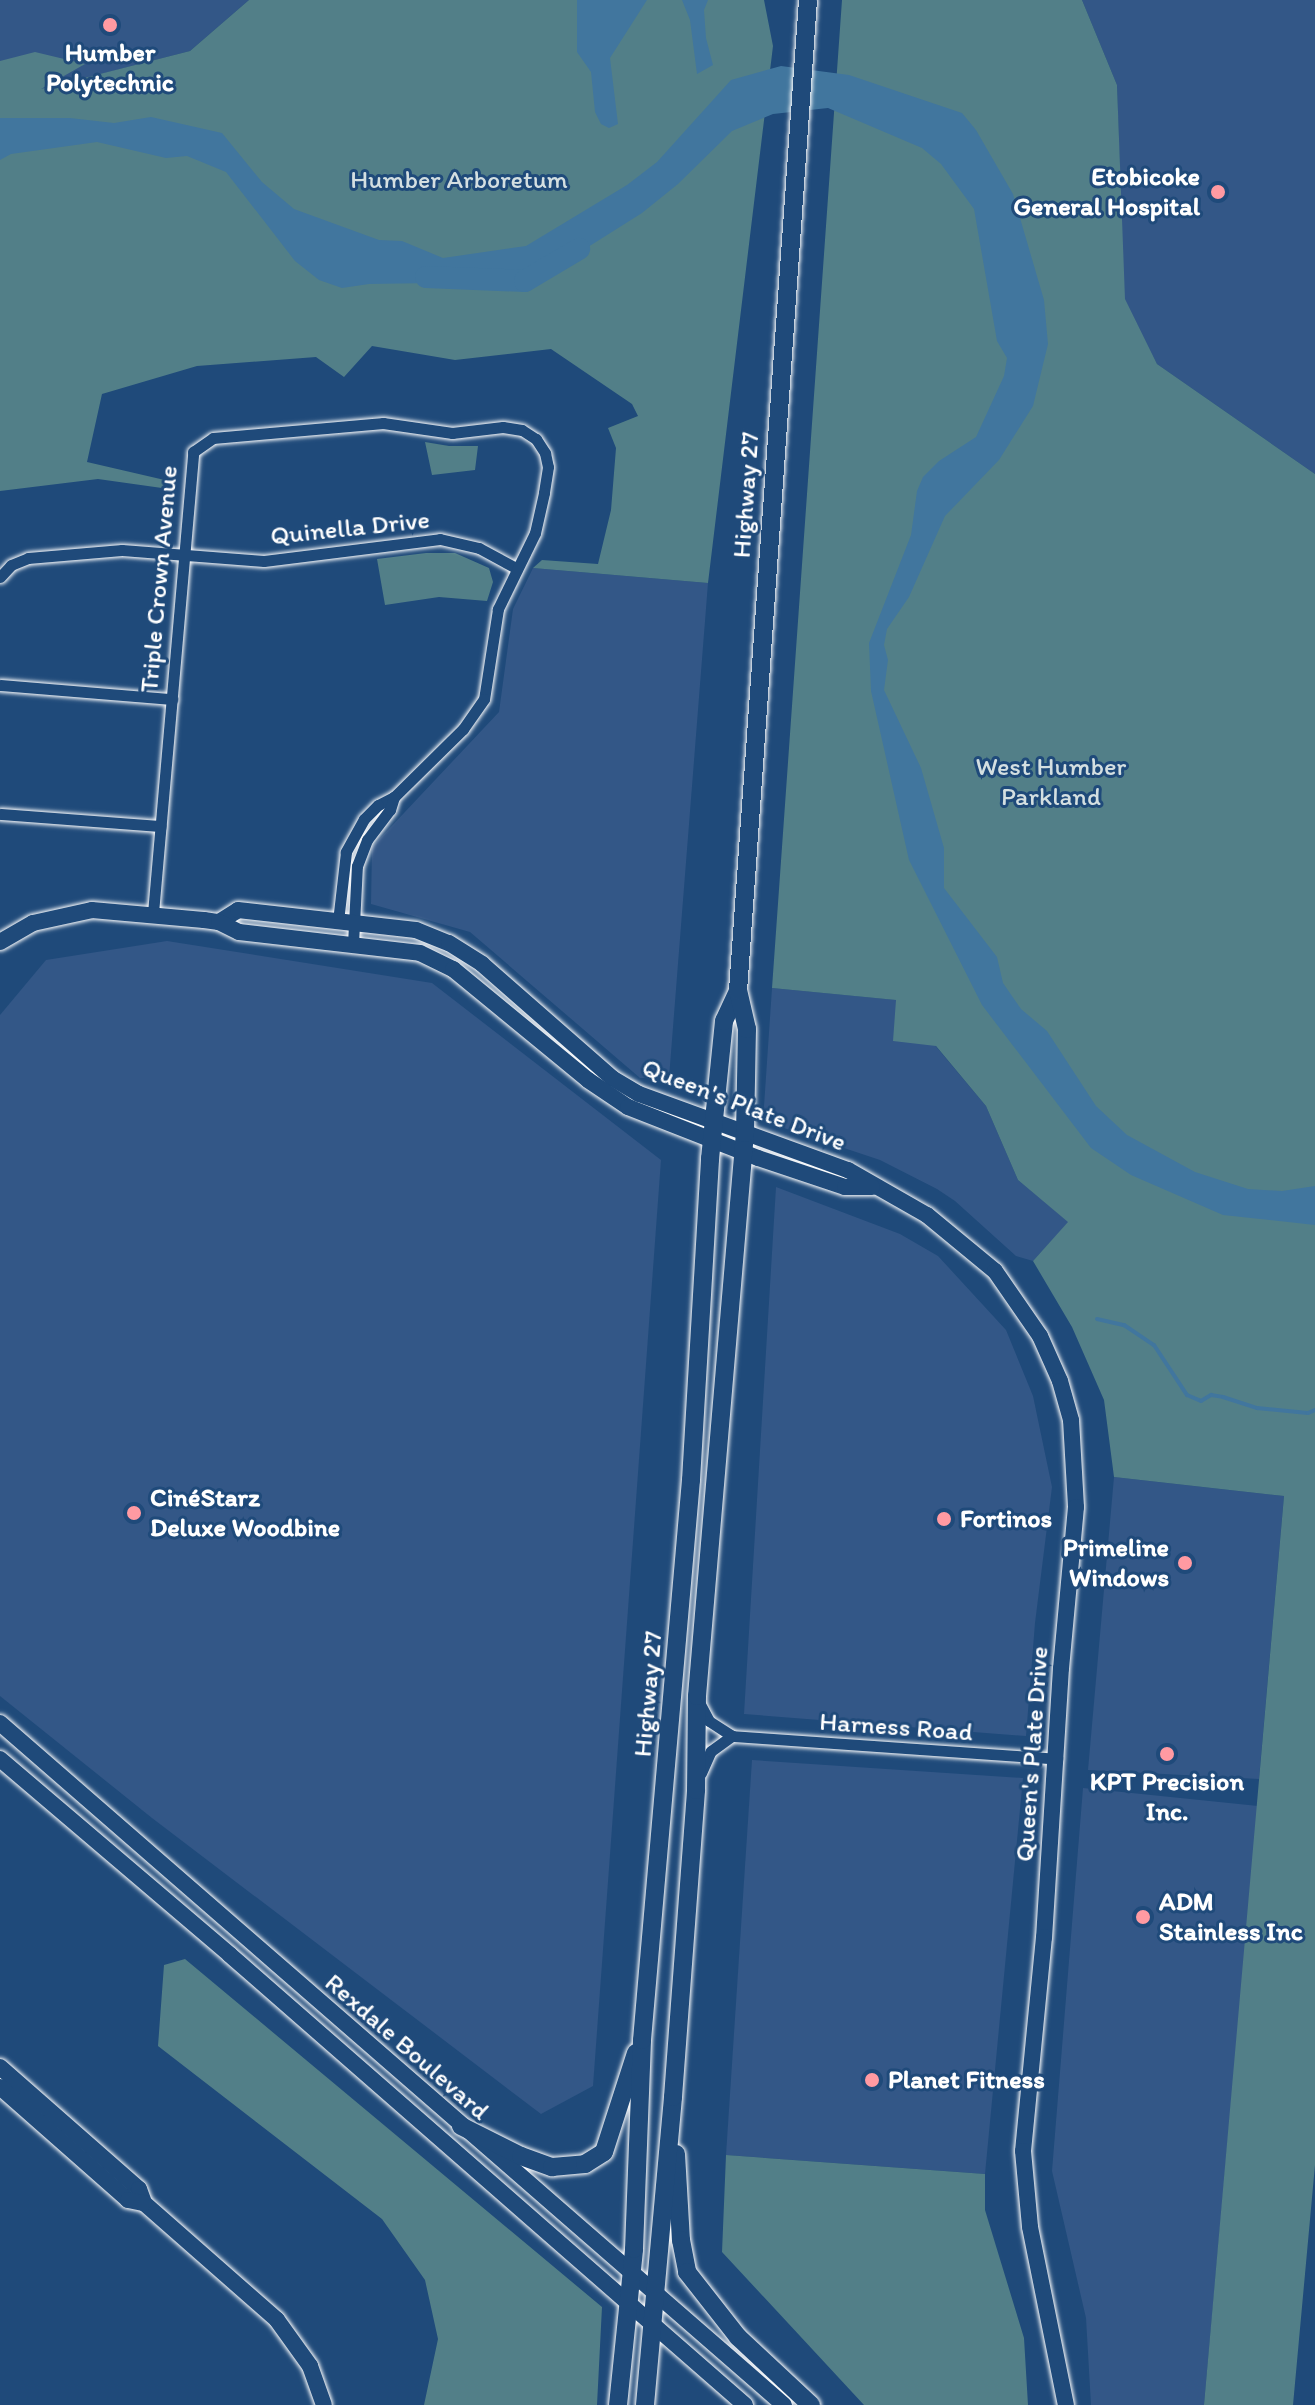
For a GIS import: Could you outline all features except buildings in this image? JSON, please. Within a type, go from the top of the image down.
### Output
[{"type":"main road","name":"Highway 27","points":[[645,2405],[673,2097],[696,1790],[697,1696],[744,1142],[747,1029],[738,991],[809,1]]},
{"type":"main road","name":"Highway 27","points":[[618,2405],[629,2306],[642,2040],[683,1587],[713,1130],[724,1021],[738,991]]},
{"type":"main road","points":[[461,2126],[521,2156],[552,2167],[585,2164],[604,2152],[642,2040]]},
{"type":"main road","points":[[673,2097],[681,2240],[687,2272],[738,2337],[811,2405]]},
{"type":"street","name":"Triple Crown Avenue","points":[[153,913],[191,457],[200,444],[213,438],[383,423],[452,433],[512,427],[536,439],[545,453],[548,467],[535,533],[498,609],[489,683],[480,708],[394,797],[390,810],[367,840],[357,866],[346,922],[353,944]]},
{"type":"street","name":"Quinella Drive","points":[[0,577],[11,565],[28,558],[122,550],[264,561],[440,539],[479,548],[516,568]]},
{"type":"street","points":[[0,685],[172,699]]},
{"type":"street","points":[[0,814],[161,826]]},
{"type":"street","name":"Queen's Plate Drive","points":[[0,942],[33,923],[92,910],[153,913],[219,922],[239,932],[420,953],[453,969],[588,1080],[628,1107],[713,1130]]},
{"type":"street","name":"Queen's Plate Drive","points":[[219,922],[238,910],[416,930],[449,943],[482,964],[612,1078],[639,1094],[845,1187],[872,1187],[947,1229],[995,1271],[1040,1336],[1060,1381],[1071,1420],[1076,1507],[1023,2151],[1030,2227],[1066,2405]]},
{"type":"street","points":[[524,1028],[536,1013]]},
{"type":"street","points":[[696,1790],[711,1751],[732,1736],[709,1721],[697,1696]]},
{"type":"street","name":"Rexdale Boulevard","points":[[0,1723],[784,2405]]},
{"type":"street","name":"Harness Road","points":[[732,1736],[1057,1759]]},
{"type":"street","name":"Rexdale Boulevard","points":[[0,1759],[230,1955],[745,2405]]},
{"type":"street","points":[[0,2067],[139,2189],[144,2203],[277,2320],[310,2366],[324,2405]]},
{"type":"street","points":[[0,2087],[128,2200],[144,2203]]},
{"type":"shaded area","name":"Humber Polytechnic","points":[[0,0],[249,0],[190,51],[0,100]]},
{"type":"shaded area","points":[[577,0],[647,0],[610,58],[618,124],[609,128],[601,124],[595,112],[591,72],[577,52]]},
{"type":"shaded area","points":[[682,0],[708,0],[704,10],[706,38],[713,65],[697,74],[690,20]]},
{"type":"shaded area","name":"Etobicoke General Hospital","points":[[1082,0],[1315,0],[1315,474],[1157,364],[1124,299],[1117,85]]},
{"type":"shaded area","points":[[781,66],[849,75],[962,113],[976,130],[1013,194],[1044,300],[1048,344],[1033,406],[999,460],[945,516],[909,597],[887,629],[884,645],[888,660],[884,690],[921,768],[944,848],[944,888],[997,957],[1003,983],[1021,1009],[1047,1031],[1096,1106],[1127,1135],[1195,1172],[1248,1189],[1282,1191],[1315,1186],[1315,1225],[1223,1215],[1131,1175],[1091,1148],[982,1005],[909,860],[871,691],[869,643],[911,535],[917,491],[923,477],[939,461],[976,437],[1004,376],[1007,358],[997,341],[974,209],[941,164],[922,148],[828,108],[773,114],[732,131],[678,184],[642,213],[569,259],[487,281],[456,279],[342,288],[319,280],[295,261],[226,172],[187,156],[166,158],[97,142],[11,154],[0,160],[0,118],[70,118],[114,123],[151,117],[222,133],[262,182],[294,209],[379,240],[402,241],[443,258],[526,246],[627,185],[657,162],[731,80]]},
{"type":"shaded area","points":[[533,568],[708,583],[669,1078],[640,1078],[470,932],[371,904],[372,847],[499,712],[513,609]]},
{"type":"shaded area","points":[[167,941],[432,983],[661,1160],[593,2086],[541,2114],[152,1818],[0,1696],[0,1015],[46,960]]},
{"type":"shaded area","points":[[772,988],[897,1000],[986,1106],[1018,1180],[1069,1222],[1033,1261],[1016,1256],[955,1201],[937,1189],[880,1160],[763,1121]]},
{"type":"shaded area","points":[[776,1187],[900,1234],[938,1256],[1006,1330],[1033,1396],[1052,1487],[1035,1623],[1026,1736],[744,1714]]},
{"type":"shaded area","points":[[1114,1477],[1284,1496],[1259,1779],[1088,1770]]},
{"type":"shaded area","points":[[752,1760],[1023,1778],[985,2174],[726,2155]]},
{"type":"shaded area","points":[[1083,1788],[1258,1806],[1204,2405],[1091,2405],[1086,2318],[1052,2171]]},
{"type":"green space","name":"Humber Arboretum","points":[[249,0],[764,0],[773,46],[708,583],[533,568],[542,560],[598,564],[611,510],[616,448],[608,428],[638,416],[632,404],[551,349],[455,360],[372,346],[344,377],[316,357],[197,366],[102,394],[87,462],[169,481],[169,489],[98,479],[0,491],[0,61],[35,52],[85,64],[41,89],[190,51]]},
{"type":"green space","name":"West Humber Parkland","points":[[842,0],[1082,0],[1117,85],[1125,299],[1157,364],[1315,474],[1315,2165],[1293,2405],[1204,2405],[1284,1496],[1114,1477],[1104,1400],[1072,1327],[1033,1261],[1068,1222],[1018,1180],[986,1106],[936,1046],[893,1041],[896,1000],[772,988]]},
{"type":"green space","points":[[425,442],[478,446],[475,470],[432,475]]},
{"type":"green space","points":[[455,553],[489,568],[493,582],[487,601],[439,597],[385,605],[377,559]]},
{"type":"green space","points":[[185,1959],[602,2307],[597,2405],[424,2405],[438,2339],[425,2280],[382,2219],[158,2046],[164,1965]]},
{"type":"green space","points":[[726,2155],[985,2174],[985,2210],[1024,2338],[1028,2405],[864,2405],[722,2252]]},
{"type":"waterway","points":[[426,277],[525,281],[579,249]]},
{"type":"waterway","points":[[1097,1319],[1124,1325],[1154,1345],[1187,1395],[1201,1401],[1211,1395],[1257,1408],[1308,1413],[1315,1410]]},
{"type":"place","name":"Humber Polytechnic","points":[[110,25]]},
{"type":"place","name":"Etobicoke General Hospital","points":[[1218,192]]},
{"type":"place","name":"CinéStarz Deluxe Woodbine","points":[[134,1513]]},
{"type":"place","name":"Fortinos","points":[[944,1519]]},
{"type":"place","name":"Primeline Windows","points":[[1185,1563]]},
{"type":"place","name":"KPT Precision Inc.","points":[[1167,1754]]},
{"type":"place","name":"ADM Stainless Inc","points":[[1143,1917]]},
{"type":"place","name":"Planet Fitness","points":[[872,2080]]}]
